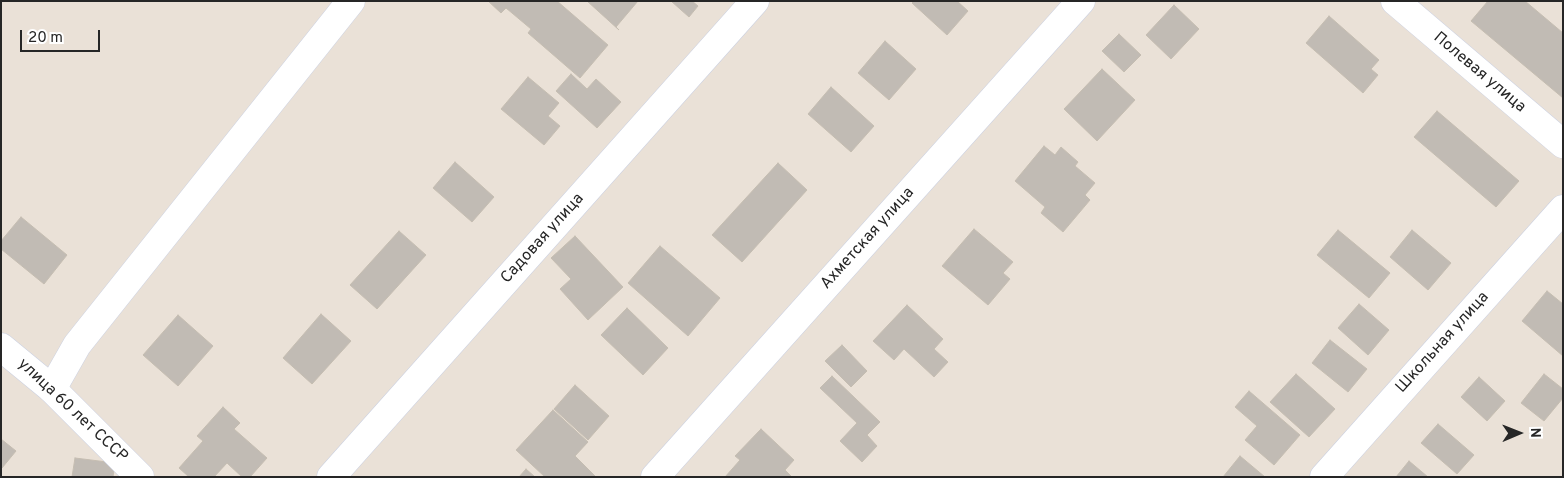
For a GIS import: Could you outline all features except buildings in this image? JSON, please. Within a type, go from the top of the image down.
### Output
[{"type":"street","points":[[52,389],[77,345],[351,1]]},
{"type":"street","name":"Садовая улица","points":[[331,477],[755,1]]},
{"type":"street","name":"Ахметская улица","points":[[655,477],[1081,1]]},
{"type":"street","name":"Полевая улица","points":[[1395,1],[1563,144]]},
{"type":"street","name":"Школьная улица","points":[[1324,477],[1563,209]]},
{"type":"street","name":"улица 60 лет СССР","points":[[1,347],[52,389],[140,477]]}]
